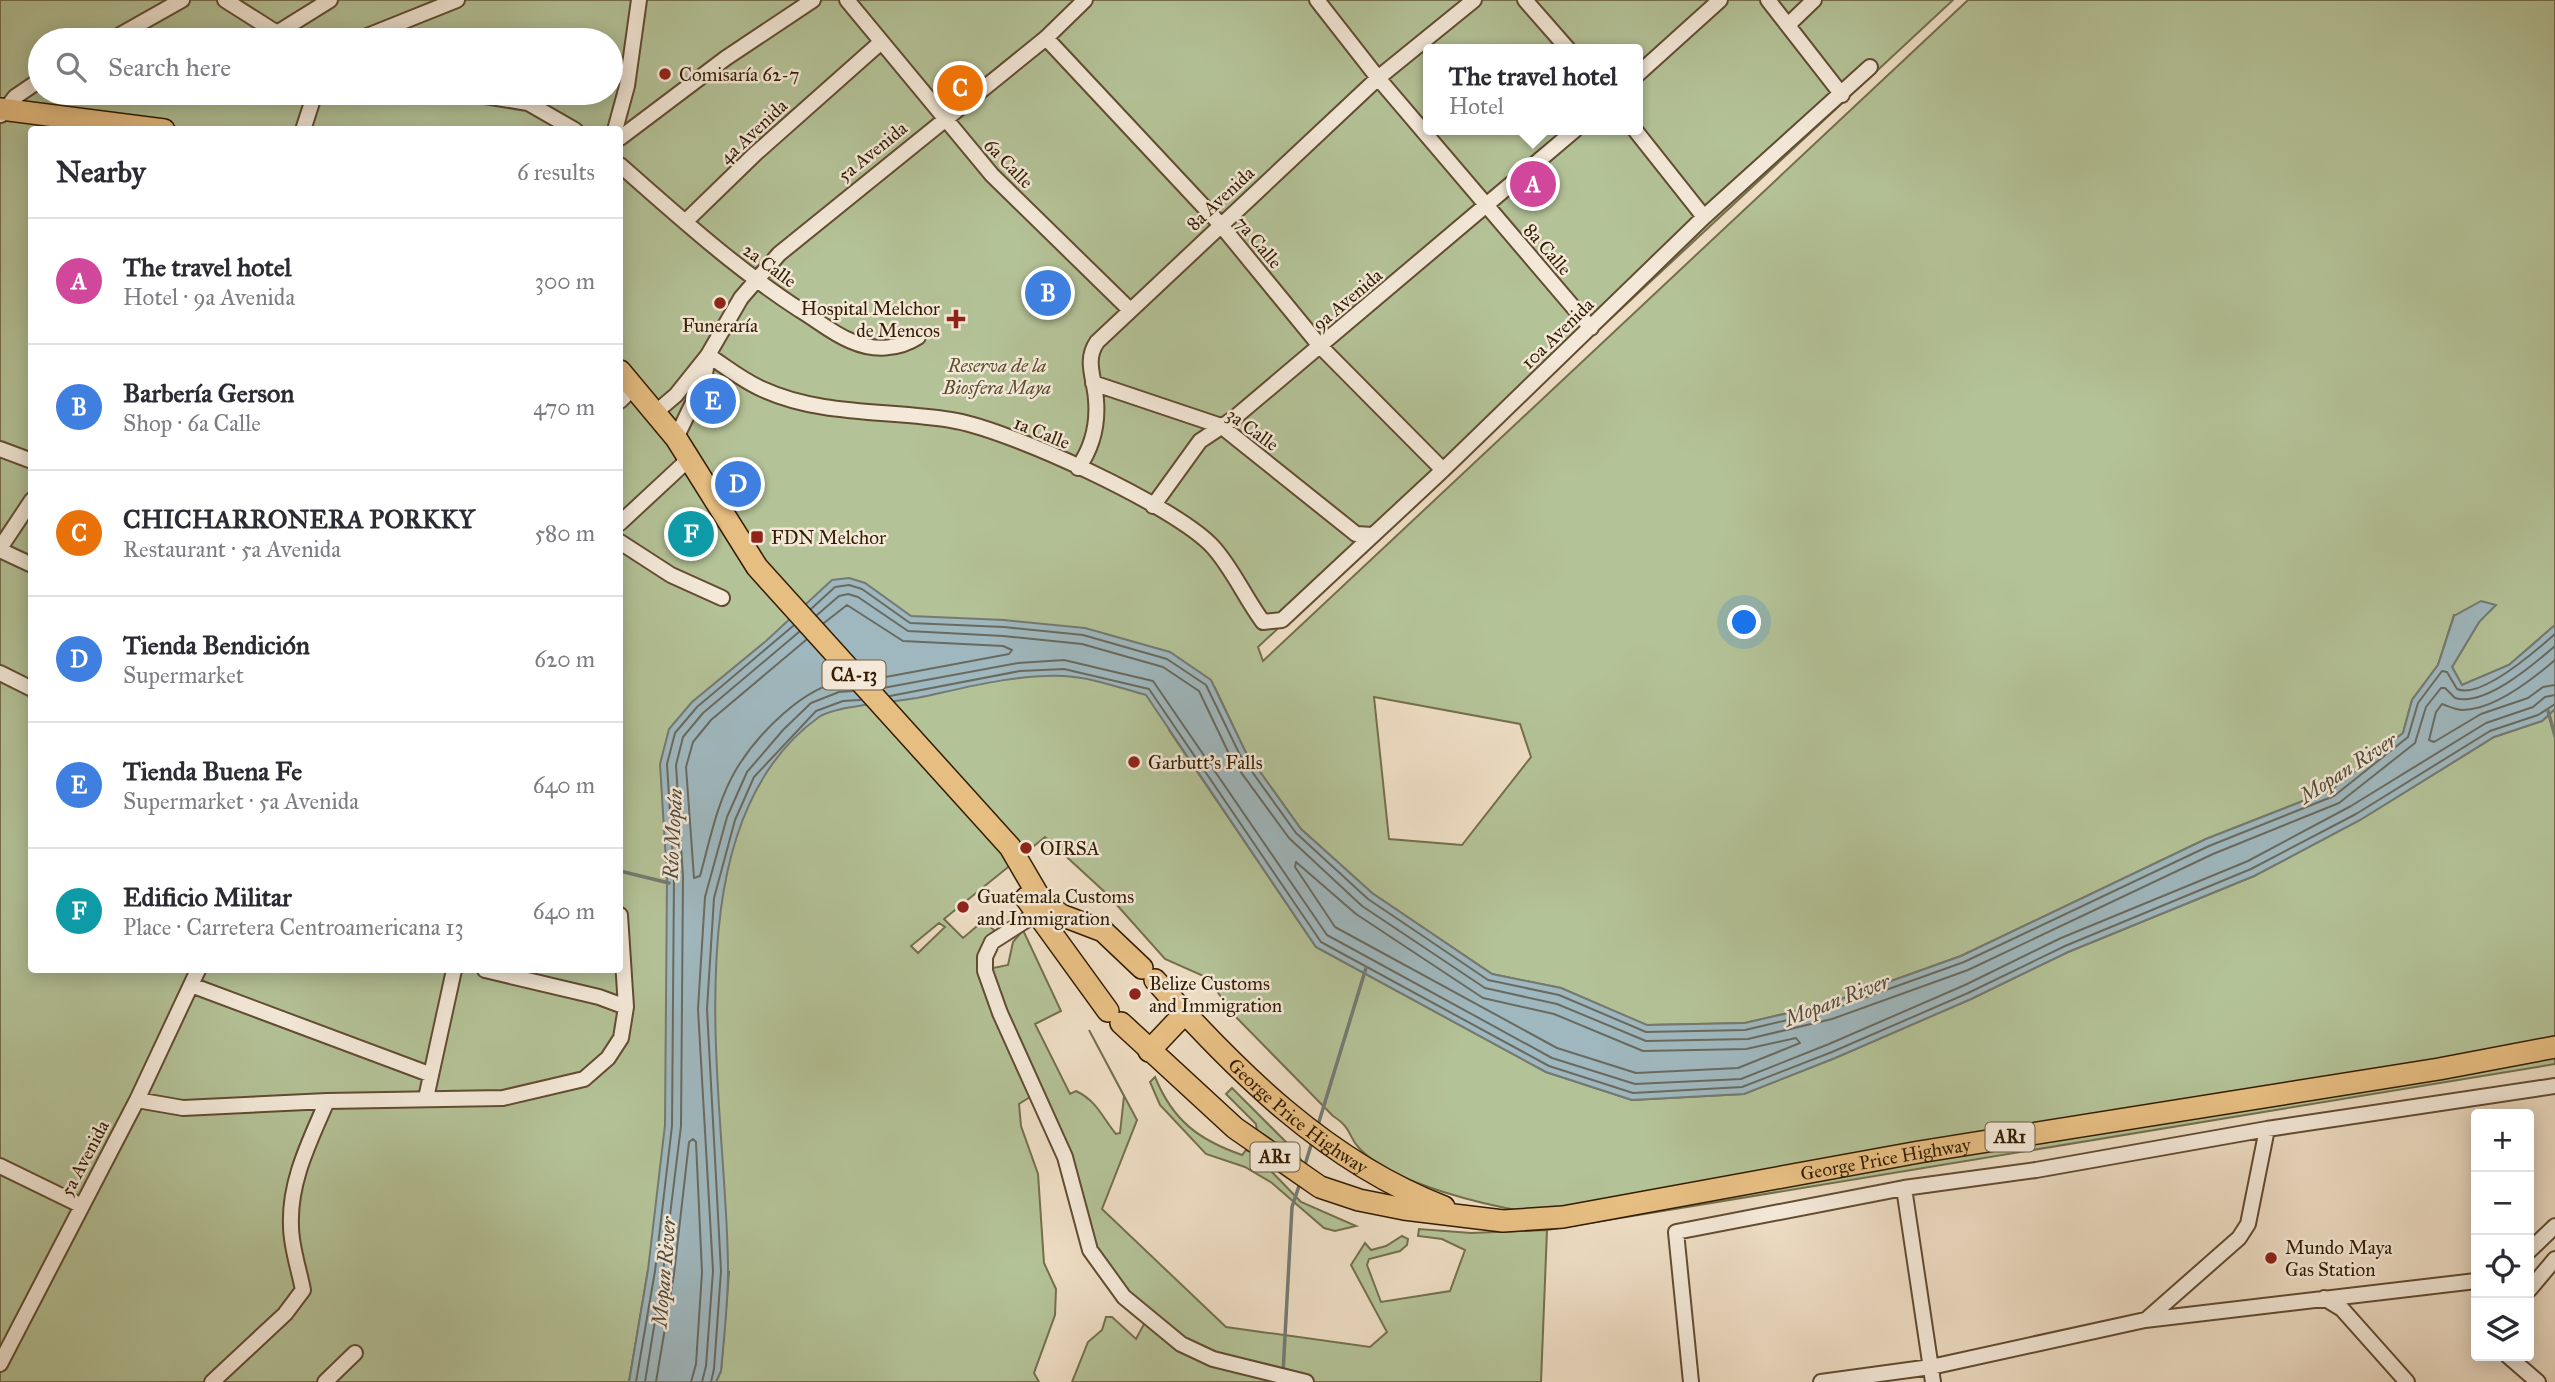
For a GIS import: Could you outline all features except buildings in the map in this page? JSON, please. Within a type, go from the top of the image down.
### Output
[{"type":"highway","points":[[2,111],[130,126]]},
{"type":"highway","name":"CA-13","points":[[624,387],[656,412],[676,438],[746,553],[779,594],[930,756],[995,832],[1014,862]]},
{"type":"highway","name":"George Price Highway","points":[[1014,862],[1042,909],[1115,1017],[1234,1128],[1320,1187],[1379,1205],[1503,1221],[1563,1217],[1919,1152],[2439,1069],[2555,1047]]},
{"type":"highway","name":"George Price Highway","points":[[1042,909],[1103,931],[1275,1101],[1320,1139],[1381,1178],[1466,1215]]},
{"type":"highway","points":[[1149,1051],[1185,1013]]},
{"type":"street","points":[[132,28],[182,0]]},
{"type":"street","points":[[225,0],[269,28]]},
{"type":"street","points":[[284,28],[312,0]]},
{"type":"street","points":[[287,28],[330,0]]},
{"type":"street","points":[[386,28],[457,0]]},
{"type":"street","points":[[623,101],[639,0]]},
{"type":"street","points":[[623,136],[726,58],[813,0]]},
{"type":"street","name":"6a Calle","points":[[847,0],[942,119],[992,175],[1129,309]]},
{"type":"street","name":"5a Avenida","points":[[656,412],[676,396],[708,355],[755,281],[804,232],[1046,38],[1085,0]]},
{"type":"street","name":"8a Calle","points":[[1317,0],[1423,131]]},
{"type":"street","name":"8a Avenida","points":[[1079,468],[1094,436],[1096,400],[1091,350],[1129,309],[1378,78],[1474,0]]},
{"type":"street","points":[[1525,0],[1564,44]]},
{"type":"street","points":[[1643,69],[1720,0]]},
{"type":"street","points":[[1768,0],[1842,95]]},
{"type":"street","points":[[1788,25],[1814,0]]},
{"type":"street","name":"7a Calle","points":[[1046,38],[1220,224],[1320,346],[1443,470]]},
{"type":"street","name":"4a Avenida","points":[[685,222],[755,154],[880,43]]},
{"type":"street","name":"10a Avenida","points":[[1270,623],[1282,620],[1443,470],[1704,217],[1870,67]]},
{"type":"street","points":[[2,111],[28,88]]},
{"type":"street","points":[[304,126],[311,105]]},
{"type":"street","points":[[531,105],[568,126]]},
{"type":"street","points":[[616,126],[622,105]]},
{"type":"street","name":"8a Calle","points":[[1426,135],[1591,328]]},
{"type":"street","name":"9a Avenida","points":[[1153,506],[1190,452],[1487,207],[1569,135]]},
{"type":"street","points":[[1639,135],[1704,217]]},
{"type":"street","name":"2a Calle","points":[[623,168],[755,281],[852,342],[882,348],[905,346],[918,337]]},
{"type":"street","name":"5a Avenida","points":[[676,438],[704,380],[708,355]]},
{"type":"street","name":"1a Calle","points":[[708,355],[745,380],[782,397],[841,409],[955,420],[1079,468],[1191,528],[1212,546],[1263,622],[1270,623]]},
{"type":"street","name":"3a Calle","points":[[1093,383],[1221,426],[1356,534],[1373,535]]},
{"type":"street","points":[[0,449],[28,460]]},
{"type":"street","points":[[623,520],[690,458]]},
{"type":"street","points":[[28,506],[0,549],[28,563]]},
{"type":"street","points":[[623,544],[671,575],[722,598]]},
{"type":"street","points":[[0,673],[28,687]]},
{"type":"street","points":[[1042,909],[992,942],[985,957],[985,971],[1000,1013],[1065,1157],[1075,1184],[1090,1250],[1124,1297],[1181,1344],[1213,1359],[1306,1382]]},
{"type":"street","points":[[137,1100],[183,1108],[327,1101],[503,1098],[584,1079],[608,1058],[621,1038],[626,1007],[623,961]]},
{"type":"street","name":"5a Avenida","points":[[2,1357],[137,1100],[197,973]]},
{"type":"street","points":[[426,1098],[429,1074],[453,973]]},
{"type":"street","points":[[498,973],[599,997],[626,1007]]},
{"type":"street","points":[[191,985],[429,1074]]},
{"type":"street","points":[[1691,1382],[1676,1232],[1904,1188],[2036,1170],[2267,1129],[2555,1086]]},
{"type":"street","points":[[212,1382],[285,1314],[303,1290],[291,1229],[291,1202],[300,1165],[327,1101]]},
{"type":"street","points":[[2146,1320],[2239,1238],[2248,1224],[2267,1129]]},
{"type":"street","points":[[0,1166],[80,1205]]},
{"type":"street","points":[[1904,1188],[1933,1382]]},
{"type":"street","points":[[2534,1246],[2555,1226]]},
{"type":"street","points":[[2534,1284],[2555,1259]]},
{"type":"street","points":[[1821,1382],[1931,1367],[2146,1320],[2471,1282]]},
{"type":"street","points":[[2324,1298],[2342,1309],[2407,1382]]},
{"type":"street","points":[[325,1382],[355,1353]]},
{"type":"street","points":[[2514,1361],[2538,1382]]},
{"type":"green space","name":"Reserva de la Biosfera Maya","points":[[0,0],[1953,0],[1258,647],[1263,661],[1968,0],[2555,0],[2555,625],[2509,665],[2462,685],[2452,667],[2479,622],[2454,615],[2438,665],[2412,700],[2403,733],[2331,790],[2206,839],[1961,956],[1827,1004],[1745,1023],[1646,1025],[1561,988],[1492,974],[1372,893],[1301,829],[1245,751],[1215,688],[1169,730],[1316,947],[1546,1072],[1632,1100],[1744,1094],[1835,1058],[1971,999],[2068,952],[2254,876],[2360,820],[2494,737],[2542,721],[2555,709],[2555,1064],[1547,1230],[1541,1382],[1072,1382],[1088,1342],[1102,1330],[1106,1317],[1112,1317],[1136,1339],[1150,1313],[1130,1302],[1089,1239],[1083,1195],[1069,1149],[1041,1099],[1030,1097],[1019,1104],[1021,1126],[1038,1174],[1044,1263],[1056,1289],[1055,1315],[1034,1373],[1039,1382],[716,1382],[721,1371],[729,1272],[648,1270],[629,1382],[0,1382]],"holes":[[[1374,697],[1520,724],[1531,757],[1462,845],[1389,839]],[[1045,837],[1108,895],[1165,959],[1208,978],[1232,1013],[1347,1128],[1359,1148],[1375,1161],[1395,1173],[1444,1192],[1540,1214],[1546,1230],[1471,1233],[1419,1229],[1418,1236],[1442,1239],[1465,1250],[1450,1291],[1381,1302],[1367,1265],[1369,1259],[1400,1251],[1407,1245],[1408,1239],[1402,1236],[1386,1246],[1371,1250],[1365,1243],[1351,1265],[1387,1332],[1370,1347],[1226,1327],[1102,1209],[1137,1120],[1089,1030],[1124,1096],[1120,1133],[1116,1134],[1099,1110],[1083,1095],[1076,1091],[1070,1094],[1035,1024],[1061,1011],[1023,930],[1013,942],[1008,965],[984,970],[994,930],[983,921],[963,938],[944,919]],[[939,923],[945,927],[918,953],[911,946]]]},
{"type":"green space","points":[[1155,1077],[1170,1106],[1189,1127],[1227,1149],[1242,1155],[1246,1150],[1271,1161],[1270,1170],[1301,1202],[1356,1226],[1335,1231],[1324,1228],[1272,1183],[1245,1167],[1206,1154],[1160,1105],[1150,1082]]},
{"type":"green space","points":[[1232,1088],[1293,1149],[1307,1168],[1257,1131],[1256,1124],[1226,1094]]},
{"type":"water","points":[[849,578],[865,583],[911,616],[1004,620],[1085,628],[1170,652],[1211,680],[1245,751],[1301,829],[1372,893],[1492,974],[1561,988],[1647,1025],[1745,1023],[1827,1004],[1961,956],[2206,839],[2331,790],[2403,733],[2412,700],[2438,665],[2454,616],[2481,601],[2496,605],[2479,622],[2452,667],[2462,685],[2509,665],[2555,625],[2555,709],[2542,721],[2494,737],[2360,820],[2254,876],[2068,952],[1971,999],[1835,1058],[1744,1094],[1632,1100],[1546,1072],[1316,947],[1146,695],[1084,678],[1027,677],[827,713],[819,717],[771,766],[740,827],[723,898],[716,974],[716,1053],[728,1270],[721,1371],[716,1382],[629,1382],[648,1270],[665,1125],[667,877],[660,764],[669,729],[692,702],[766,641],[832,580]]},
{"type":"waterway","points":[[2548,711],[2555,736]]},
{"type":"waterway","name":"Río Mopán","points":[[623,872],[669,883]]},
{"type":"waterway","points":[[1318,1125],[1366,968]]},
{"type":"waterway","points":[[1304,1168],[1312,1142]]},
{"type":"waterway","points":[[1283,1373],[1292,1207],[1300,1183]]},
{"type":"place","name":"Comisaría 62-7","points":[[665,74]]},
{"type":"place","name":"CHICHARRONERA PORKKY","points":[[960,88]]},
{"type":"place","name":"The travel hotel","points":[[1533,184]]},
{"type":"place","name":"Barbería Gerson","points":[[1048,293]]},
{"type":"place","name":"Funeraría","points":[[720,303]]},
{"type":"place","name":"Hospital Melchor de Mencos","points":[[956,319]]},
{"type":"place","name":"Tienda Buena Fe","points":[[713,401]]},
{"type":"place","name":"Tienda Bendición","points":[[738,484]]},
{"type":"place","name":"Edificio Militar","points":[[691,534]]},
{"type":"place","name":"FDN Melchor","points":[[757,537]]},
{"type":"place","name":"Garbutt's Falls","points":[[1134,762]]},
{"type":"place","name":"OIRSA","points":[[1026,848]]},
{"type":"place","name":"Guatemala Customs and Immigration","points":[[963,907]]},
{"type":"place","name":"Belize Customs and Immigration","points":[[1135,994]]},
{"type":"place","name":"Mundo Maya Gas Station","points":[[2271,1258]]},
{"type":"water label","name":"Mopan River","points":[[2348,768]]},
{"type":"water label","name":"Mopan River","points":[[1837,1000]]},
{"type":"water label","name":"Mopan River","points":[[664,1272]]}]
